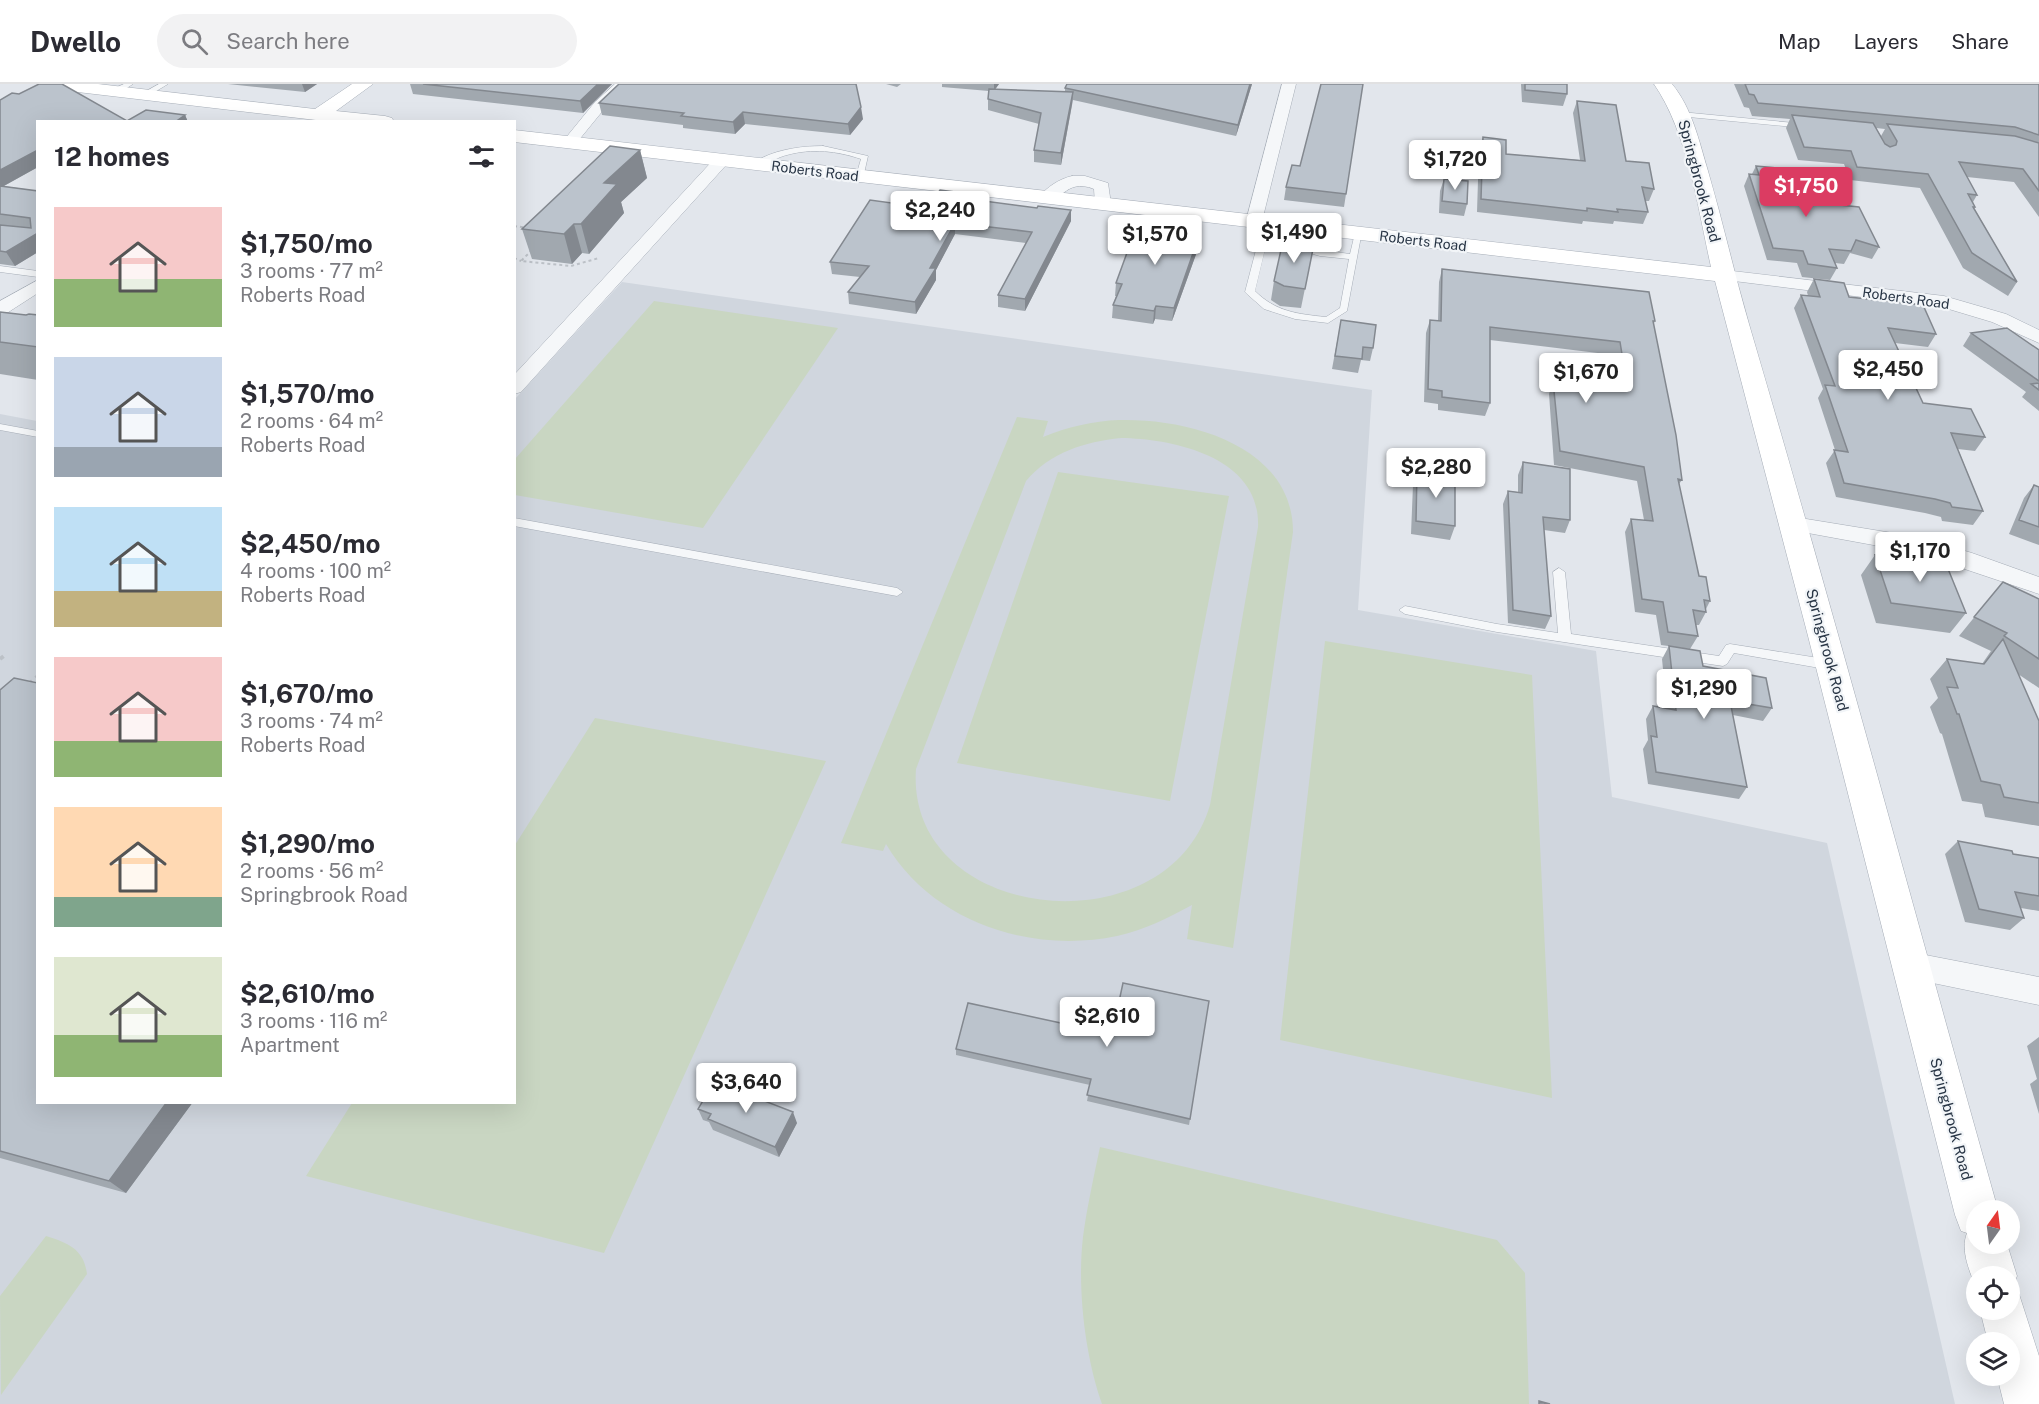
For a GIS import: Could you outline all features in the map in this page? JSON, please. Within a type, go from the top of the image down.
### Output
[{"type":"street","points":[[52,84],[122,88],[145,94],[313,118],[349,120]]},
{"type":"street","points":[[313,118],[364,84]]},
{"type":"street","points":[[569,142],[600,105],[623,84]]},
{"type":"street","points":[[1262,227],[1289,84]]},
{"type":"street","name":"Springbrook Road","points":[[1667,85],[1681,114],[1794,524],[1973,1200]]},
{"type":"street","name":"Roberts Road","points":[[516,136],[1047,197],[1262,227],[1359,233],[1944,302],[1999,318],[2039,338]]},
{"type":"street","points":[[516,386],[722,160]]},
{"type":"street","points":[[0,309],[36,286]]},
{"type":"street","points":[[0,315],[21,319]]},
{"type":"street","points":[[1794,524],[1917,545],[1958,556],[2039,586]]},
{"type":"street","points":[[1910,966],[2039,991]]},
{"type":"street","points":[[2005,1320],[2028,1404]]},
{"type":"lane","points":[[145,94],[164,84]]},
{"type":"lane","points":[[1681,114],[1813,127]]},
{"type":"lane","points":[[1354,257],[1320,253],[1262,227],[1250,292],[1261,305],[1279,314],[1328,320],[1344,309],[1359,233]]},
{"type":"lane","points":[[0,269],[36,274]]},
{"type":"lane","points":[[0,427],[36,434]]},
{"type":"lane","points":[[516,522],[897,592]]},
{"type":"lane","points":[[1559,572],[1565,638]]},
{"type":"lane","points":[[1405,610],[1497,628],[1723,662],[1730,648],[1831,665]]},
{"type":"path","points":[[516,226],[533,229]]},
{"type":"path","points":[[521,261],[536,246]]},
{"type":"path","points":[[516,259],[571,267],[589,264],[602,256]]},
{"type":"path","points":[[0,659],[5,655]]},
{"type":"path","points":[[22,690],[36,678]]},
{"type":"shaded area","points":[[622,282],[1372,390],[1358,610],[1596,651],[1612,797],[1827,843],[1955,1404],[0,1404],[0,414],[36,421],[36,1104],[516,1104],[516,398]]},
{"type":"green space","points":[[654,301],[838,328],[703,528],[516,495],[516,458]]},
{"type":"green space","points":[[1017,417],[1048,421],[1043,437],[1080,425],[1119,420],[1176,425],[1205,432],[1232,443],[1256,458],[1276,478],[1288,502],[1293,532],[1233,948],[1187,939],[1192,905],[1156,923],[1117,936],[1084,940],[1051,940],[1018,935],[986,926],[956,912],[929,894],[906,871],[886,844],[883,851],[841,843]],"holes":[[[1121,438],[1143,439],[1189,448],[1211,457],[1230,469],[1246,484],[1255,503],[1258,527],[1210,805],[1185,852],[1144,883],[1095,899],[1043,900],[993,887],[951,860],[924,821],[916,769],[1026,481],[1046,463],[1069,450],[1094,442]]]},
{"type":"green space","points":[[1058,472],[1229,496],[1170,801],[957,763]]},
{"type":"green space","points":[[1325,641],[1532,675],[1552,1098],[1280,1040]]},
{"type":"green space","points":[[595,718],[826,761],[604,1253],[306,1176],[351,1104],[516,1104],[516,843]]},
{"type":"green space","points":[[1100,1147],[1497,1240],[1525,1273],[1529,1404],[1102,1404],[1087,1344],[1081,1278],[1083,1237]]},
{"type":"green space","points":[[46,1236],[74,1248],[82,1258],[87,1274],[1,1395],[0,1296]]},
{"type":"building","points":[[39,84],[62,84],[125,120],[36,120],[36,151],[0,170],[0,100],[12,93],[19,94]]},
{"type":"building","points":[[423,84],[598,84],[580,101]]},
{"type":"building","points":[[619,84],[856,84],[861,107],[848,124],[743,112],[733,122],[681,116],[684,113],[599,103]]},
{"type":"building","points":[[1067,84],[1250,84],[1238,125],[1065,88]]},
{"type":"building","points":[[1321,84],[1363,84],[1346,194],[1286,187],[1292,165],[1300,166]]},
{"type":"building","points":[[1525,84],[1567,84],[1567,94],[1525,90]]},
{"type":"building","points":[[1745,84],[2039,84],[2039,135],[2015,127],[1758,103],[1754,95],[1749,94]]},
{"type":"building","points":[[989,89],[1073,92],[1061,153],[1034,150],[1041,113],[988,99]]},
{"type":"building","points":[[1577,101],[1616,105],[1626,161],[1649,163],[1654,189],[1642,187],[1648,212],[1617,209],[1618,212],[1587,208],[1587,211],[1481,199],[1483,137],[1506,140],[1506,154],[1585,161]]},
{"type":"building","points":[[146,110],[185,115],[178,120],[129,120]]},
{"type":"building","points":[[1792,115],[1873,123],[1885,144],[1890,147],[1896,145],[1897,141],[1887,124],[2015,136],[2039,143],[2039,191],[2023,169],[1959,162],[1977,195],[1968,194],[1975,207],[1973,207],[2017,282],[1972,253],[1928,174],[1857,167],[1851,151],[1804,147]]},
{"type":"building","points":[[610,146],[640,150],[604,183],[617,184],[581,224],[574,224],[564,234],[522,229]]},
{"type":"building","points":[[1756,166],[1799,170],[1811,202],[1859,207],[1879,247],[1856,240],[1851,251],[1829,249],[1837,268],[1808,264],[1803,251],[1773,248],[1749,174],[1759,175]]},
{"type":"building","points":[[1444,179],[1468,181],[1467,204],[1442,201]]},
{"type":"building","points":[[0,186],[36,191],[36,234],[6,252],[0,251],[0,225],[31,228],[30,218],[0,214]]},
{"type":"building","points":[[940,190],[979,195],[976,200],[1071,210],[1025,299],[998,295],[1032,232],[955,223],[930,268],[936,268],[915,302],[848,292],[869,266],[830,262],[870,200],[928,208]]},
{"type":"building","points":[[1140,217],[1163,220],[1160,229],[1200,233],[1174,308],[1156,306],[1154,311],[1113,305],[1122,284],[1116,283]]},
{"type":"building","points":[[1283,241],[1314,244],[1305,289],[1284,286],[1274,281]]},
{"type":"building","points":[[1442,269],[1649,292],[1676,435],[1682,480],[1678,479],[1699,576],[1706,577],[1710,601],[1704,600],[1706,612],[1693,610],[1698,636],[1668,632],[1663,602],[1642,599],[1631,519],[1653,521],[1644,467],[1560,451],[1553,381],[1628,391],[1620,342],[1490,327],[1490,403],[1442,397],[1442,391],[1428,389],[1430,320],[1441,321]]},
{"type":"building","points":[[1814,279],[1844,283],[1849,297],[1923,305],[1936,334],[1888,328],[1923,403],[1971,409],[1985,437],[1951,433],[1983,511],[1952,507],[1950,503],[1935,499],[1844,483],[1834,450],[1848,452],[1825,385],[1835,386],[1801,295],[1820,297]]},
{"type":"building","points":[[0,312],[36,315],[36,347],[0,342]]},
{"type":"building","points":[[1341,320],[1376,325],[1373,348],[1363,347],[1362,359],[1335,356]]},
{"type":"building","points":[[2007,328],[2039,350],[2039,381],[1971,333]]},
{"type":"building","points":[[2039,383],[2039,390],[2031,384]]},
{"type":"building","points":[[1523,462],[1570,469],[1570,520],[1543,517],[1551,616],[1513,610],[1508,491],[1522,493]]},
{"type":"building","points":[[1417,471],[1453,476],[1455,526],[1416,521]]},
{"type":"building","points":[[2034,485],[2039,487],[2039,527],[2019,520]]},
{"type":"building","points":[[1909,554],[1944,559],[1966,613],[1891,603],[1875,555],[1912,560]]},
{"type":"building","points":[[2003,582],[2039,599],[2039,659],[2004,636],[2007,633],[1974,617]]},
{"type":"building","points":[[2003,639],[2039,721],[2039,803],[2004,797],[2000,785],[1981,781],[1959,714],[1957,714],[1947,687],[1958,688],[1947,659],[1984,664]]},
{"type":"building","points":[[1669,646],[1700,651],[1703,666],[1766,678],[1772,708],[1730,701],[1747,787],[1656,772],[1651,736],[1657,737],[1653,706],[1676,710]]},
{"type":"building","points":[[14,678],[36,683],[36,1104],[166,1104],[109,1181],[0,1151],[0,690]]},
{"type":"building","points":[[1958,841],[2039,858],[2039,896],[2015,892],[2024,918],[1979,909]]},
{"type":"building","points":[[1123,983],[1209,1001],[1190,1119],[1087,1095],[1091,1079],[956,1049],[968,1003],[1112,1034]]},
{"type":"building","points":[[726,1086],[793,1112],[775,1147],[708,1119],[711,1114],[698,1109],[711,1087],[722,1092]]}]
